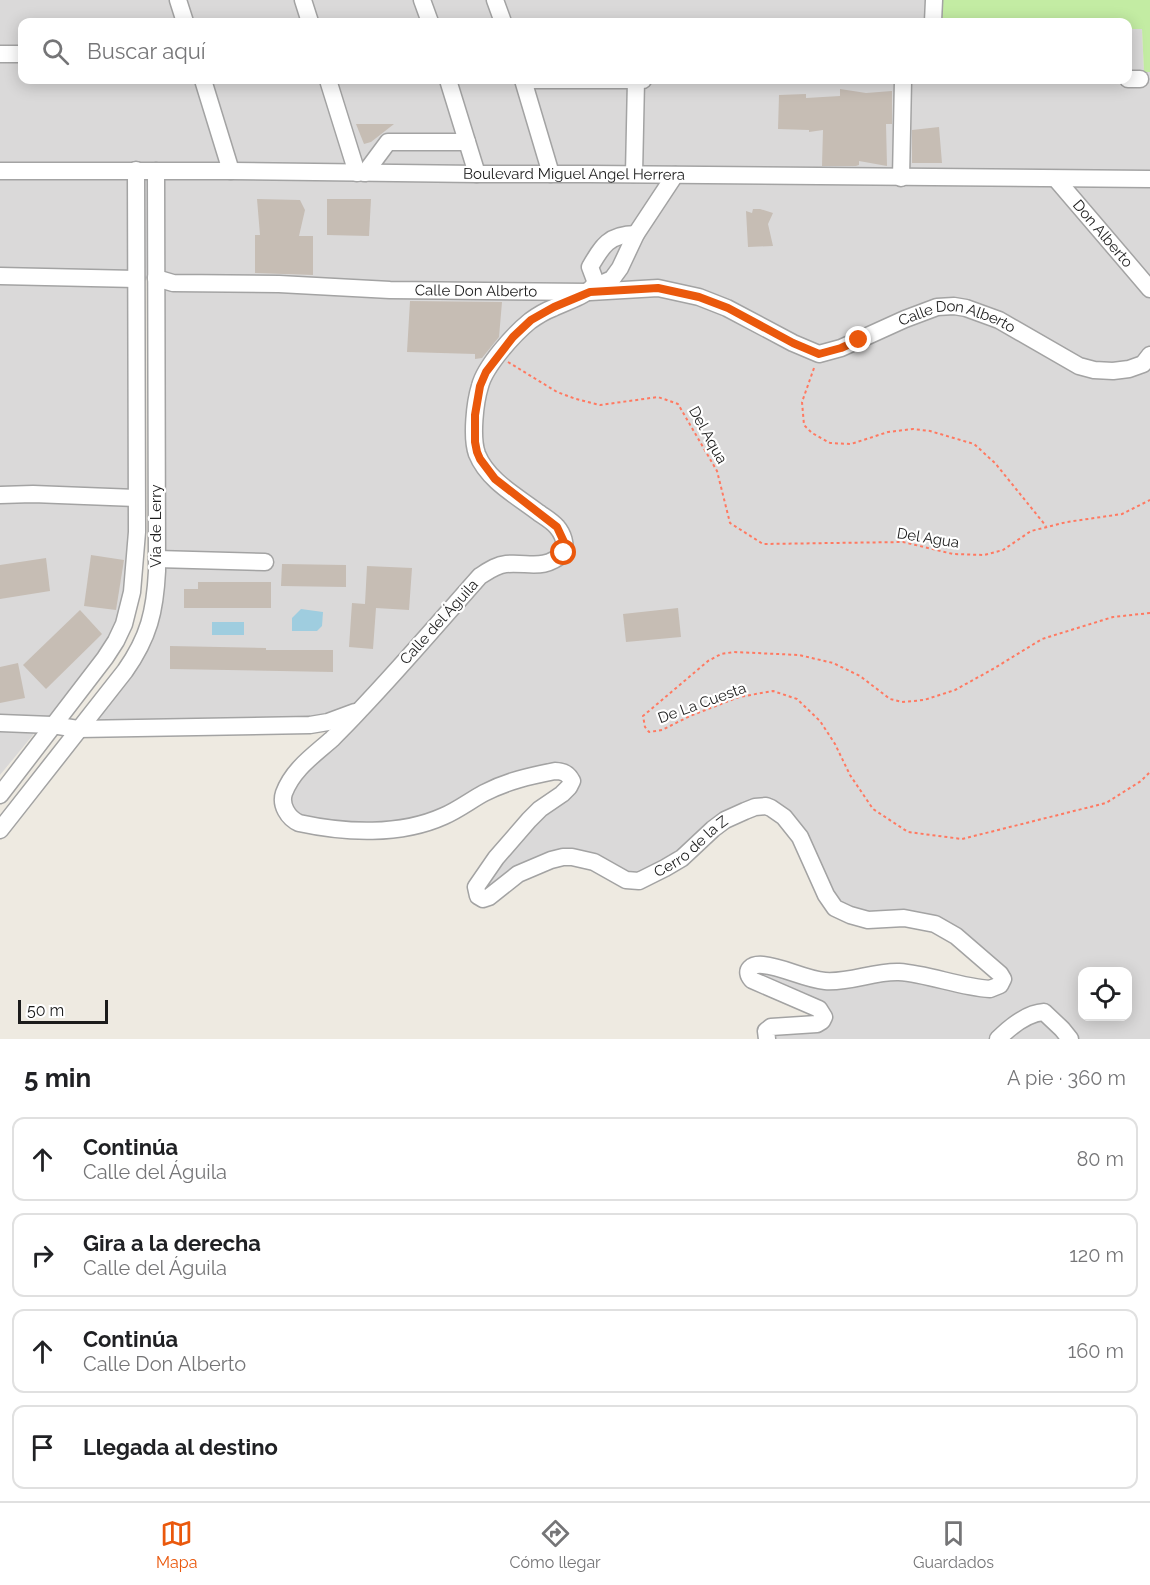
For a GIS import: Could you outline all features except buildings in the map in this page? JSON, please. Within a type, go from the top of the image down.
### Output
[{"type":"street","points":[[178,0],[184,18]]},
{"type":"street","points":[[303,0],[309,18]]},
{"type":"street","points":[[422,0],[429,18]]},
{"type":"street","points":[[495,0],[502,18]]},
{"type":"street","points":[[933,18],[934,0]]},
{"type":"street","points":[[1,52],[18,54]]},
{"type":"street","points":[[204,84],[231,171]]},
{"type":"street","points":[[329,84],[361,173],[388,142],[467,142]]},
{"type":"street","points":[[449,84],[477,174]]},
{"type":"street","points":[[524,84],[551,174]]},
{"type":"street","points":[[634,174],[636,84]]},
{"type":"street","points":[[902,178],[903,84]]},
{"type":"street","name":"Boulevard Miguel Angel Herrera","points":[[0,171],[136,170],[1150,179]]},
{"type":"street","name":"Vía de Lerry","points":[[0,795],[105,658],[124,624],[132,592],[137,532],[136,170]]},
{"type":"street","name":"Vía de Lerry","points":[[3,820],[125,671],[144,641],[150,624],[157,559],[156,171]]},
{"type":"street","name":"Calle del Águila","points":[[0,723],[52,725],[78,729],[310,725],[328,722],[361,710],[480,576],[505,564],[537,566],[550,562],[564,553],[564,542],[557,527],[495,479],[486,469],[477,452],[475,415],[480,386],[486,372],[498,356],[531,320],[612,279],[620,268],[636,234],[675,175]]},
{"type":"street","name":"Don Alberto","points":[[1056,179],[1150,289]]},
{"type":"street","points":[[593,287],[590,267],[602,246],[625,234],[636,234]]},
{"type":"street","points":[[0,276],[136,279]]},
{"type":"street","name":"Calle Don Alberto","points":[[156,278],[173,283],[279,284],[390,290],[658,288],[699,297],[728,308],[793,343],[819,354],[841,348],[937,307],[954,306],[999,320],[1079,366],[1094,370],[1129,369],[1143,364],[1150,355]]},
{"type":"street","points":[[0,495],[136,498]]},
{"type":"street","points":[[137,532],[156,532]]},
{"type":"street","points":[[157,559],[266,562]]},
{"type":"street","name":"Cerro de la Z","points":[[361,710],[310,757],[291,780],[283,800],[285,810],[293,820],[310,825],[348,830],[378,831],[402,828],[443,817],[484,793],[510,782],[555,771],[565,772],[571,780],[569,787],[529,820],[496,858],[477,886],[478,896],[483,899],[518,874],[563,857],[594,862],[626,880],[639,881],[682,858],[726,820],[755,807],[768,807],[784,817],[800,837],[826,895],[836,908],[868,920],[904,918],[935,924],[956,936],[1003,979],[1000,985],[990,989],[900,972],[843,981],[824,981],[770,966],[755,965],[748,973],[752,980],[819,1009],[824,1017],[817,1024],[771,1027],[765,1031],[767,1039]]},
{"type":"street","points":[[998,1039],[1018,1023],[1036,1013],[1044,1012],[1070,1039]]},
{"type":"path","points":[[819,354],[802,402],[804,425],[812,433],[830,443],[851,444],[888,432],[913,429],[930,431],[974,444],[995,463],[1047,527]]},
{"type":"path","name":"Del Aqua","points":[[498,356],[557,392],[576,399],[600,405],[658,397],[678,404],[717,471],[730,523],[763,544]]},
{"type":"path","name":"Del Agua","points":[[763,544],[903,542],[953,554],[984,555],[1003,549],[1031,531],[1066,522],[1122,514],[1150,500]]},
{"type":"path","name":"De La Cuesta","points":[[1150,612],[1113,617],[1042,639],[955,690],[924,700],[902,702],[890,699],[860,676],[833,663],[799,655],[734,652],[721,654],[708,661],[644,716],[645,728],[649,732],[662,730],[690,716],[739,697],[773,692],[797,699],[820,721],[835,744],[850,775],[873,809],[908,832],[962,838],[1107,803],[1141,781],[1150,772]]},
{"type":"shaded area","points":[[0,0],[934,0],[933,18],[18,18],[18,84],[1132,84],[1132,29],[1142,29],[1144,71],[1150,72],[1150,1039],[767,1039],[765,1035],[822,1021],[748,971],[816,980],[880,974],[1002,983],[956,936],[844,913],[804,844],[762,806],[639,881],[572,857],[489,897],[476,892],[569,787],[560,771],[428,822],[310,825],[283,804],[346,716],[78,729],[150,624],[156,278],[130,279],[128,577],[119,621],[98,656],[0,775]]},
{"type":"green space","points":[[934,0],[1150,0],[1150,72],[1144,72],[1142,29],[1132,29],[1132,18],[933,18]]},
{"type":"water","points":[[301,609],[323,612],[322,626],[317,631],[292,631],[292,618]]},
{"type":"water","points":[[212,622],[244,622],[244,635],[212,635]]},
{"type":"route","points":[[564,553],[564,542],[557,527],[495,479],[480,459],[475,442],[475,415],[480,386],[486,372],[513,337],[531,320],[554,307],[590,292],[658,288],[699,297],[728,308],[793,343],[819,354],[859,340]]}]
